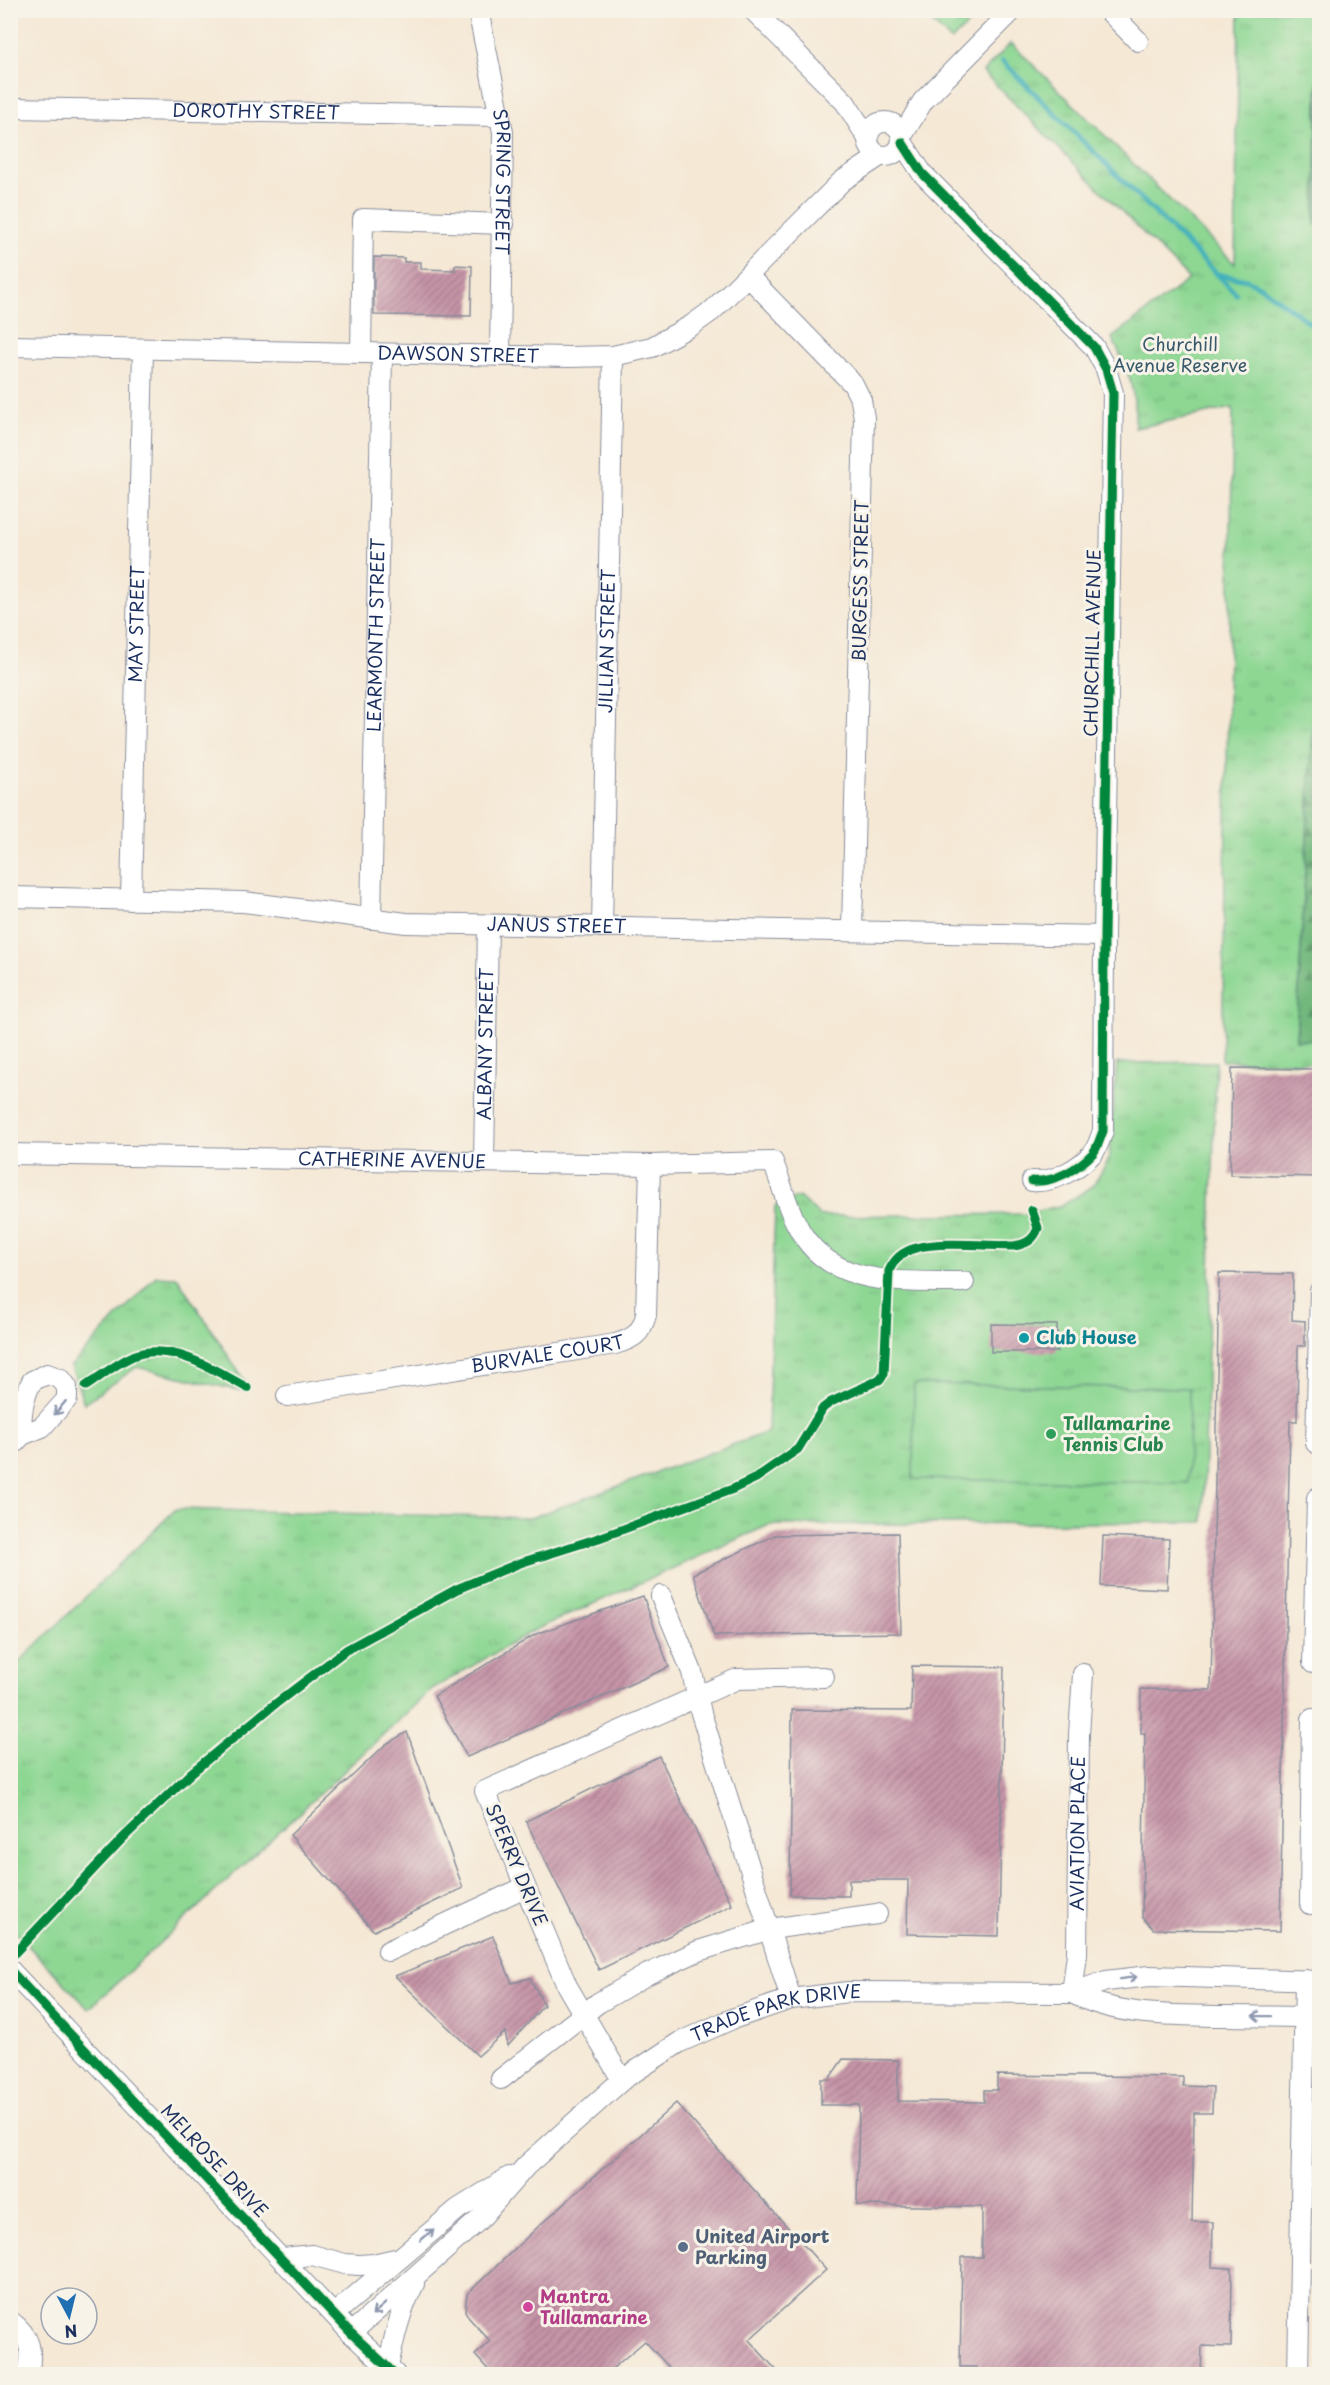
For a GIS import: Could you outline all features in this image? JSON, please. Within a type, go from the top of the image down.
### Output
[{"type":"street","name":"SPRING STREET","points":[[478,10],[500,116],[504,150],[500,356]]},
{"type":"street","name":"CHURCHILL AVENUE","points":[[753,10],[845,102],[922,173],[1088,341],[1101,358],[1110,379],[1114,406],[1104,936],[1103,1131],[1094,1151],[1080,1164],[1058,1177],[1040,1182],[1032,1181]]},
{"type":"street","name":"DAWSON STREET","points":[[10,346],[500,356],[613,356],[652,347],[675,336],[713,310],[1013,10]]},
{"type":"street","points":[[1108,10],[1138,41]]},
{"type":"street","name":"DOROTHY STREET","points":[[10,108],[500,116]]},
{"type":"street","points":[[361,353],[363,219],[504,224]]},
{"type":"street","name":"BURGESS STREET","points":[[748,276],[854,384],[861,400],[864,418],[852,931]]},
{"type":"street","name":"MAY STREET","points":[[131,900],[143,349]]},
{"type":"street","name":"LEARMONTH STREET","points":[[371,919],[382,354]]},
{"type":"street","name":"JILLIAN STREET","points":[[602,927],[613,356]]},
{"type":"street","name":"JANUS STREET","points":[[10,897],[244,902],[406,923],[1104,936]]},
{"type":"street","name":"ALBANY STREET","points":[[484,1162],[488,925]]},
{"type":"street","name":"CATHERINE AVENUE","points":[[10,1154],[650,1165],[773,1162],[796,1224],[804,1238],[831,1262],[848,1272],[868,1279],[964,1282]]},
{"type":"street","name":"BURVALE COURT","points":[[287,1396],[615,1344],[637,1335],[643,1327],[646,1315],[650,1165]]},
{"type":"street","points":[[1320,1292],[1316,1443],[1320,1443]]},
{"type":"street","points":[[1320,1498],[1317,1498],[1312,1663],[1320,1663]]},
{"type":"street","points":[[661,1596],[692,1672],[697,1695],[791,1999]]},
{"type":"street","name":"AVIATION PLACE","points":[[1072,1993],[1077,1954],[1079,1734],[1083,1674]]},
{"type":"street","name":"SPERRY DRIVE","points":[[622,2080],[567,1986],[485,1791],[737,1679],[824,1677]]},
{"type":"street","points":[[1320,1719],[1312,1719],[1310,1904],[1320,1904]]},
{"type":"street","points":[[388,1951],[525,1887]]},
{"type":"street","points":[[501,2079],[583,2014],[648,1974],[698,1951],[770,1929],[877,1914]]},
{"type":"street","name":"MELROSE DRIVE","points":[[10,1970],[351,2333],[391,2371]]},
{"type":"street","name":"TRADE PARK DRIVE","points":[[351,2333],[480,2219],[526,2166],[622,2080],[680,2042],[732,2019],[791,1999],[848,1992],[1072,1993],[1106,1981],[1149,1976],[1312,1980]]},
{"type":"street","points":[[1298,2374],[1312,1980]]},
{"type":"street","name":"TRADE PARK DRIVE","points":[[1072,1993],[1090,2002],[1122,2010],[1176,2015],[1312,2017]]},
{"type":"street","name":"TRADE PARK DRIVE","points":[[334,2314],[458,2209],[526,2166]]},
{"type":"street","points":[[283,2258],[312,2255],[345,2265],[360,2265],[401,2257]]},
{"type":"street","points":[[391,2371],[404,2304],[420,2274]]},
{"type":"street","points":[[10,2321],[22,2330],[28,2340],[32,2358],[28,2374]]},
{"type":"green space","points":[[980,10],[981,12],[951,41],[921,11]]},
{"type":"green space","name":"Churchill Avenue Reserve","points":[[1239,11],[1319,11],[1315,224],[1320,227],[1320,616],[1296,1039],[1319,1040],[1319,1063],[1222,1061],[1233,408],[1135,428],[1133,392],[1123,361],[1112,338],[1189,279],[983,72],[1011,43],[1235,264]]},
{"type":"green space","points":[[1320,11],[1319,227],[1315,224]]},
{"type":"green space","points":[[1319,616],[1319,1040],[1296,1040]]},
{"type":"green space","points":[[1216,1062],[1203,1522],[769,1525],[535,1630],[432,1689],[89,2009],[11,1928],[11,1670],[176,1509],[530,1518],[768,1432],[775,1206],[799,1197],[820,1216],[1026,1214],[1063,1205],[1093,1186],[1109,1159],[1117,1063]]},
{"type":"green space","points":[[156,1276],[177,1277],[246,1383],[241,1391],[137,1367],[84,1403],[71,1366]]},
{"type":"green space","name":"Tullamarine Tennis Club","points":[[914,1384],[1189,1388],[1188,1483],[913,1479]]},
{"type":"building","points":[[374,257],[404,258],[404,262],[421,262],[421,269],[455,270],[455,265],[472,266],[471,316],[374,315]]},
{"type":"building","points":[[1232,1068],[1320,1069],[1320,1177],[1230,1175]]},
{"type":"building","points":[[1219,1273],[1293,1274],[1292,1320],[1305,1321],[1305,1346],[1298,1346],[1297,1421],[1290,1421],[1280,1931],[1153,1929],[1142,1917],[1145,1733],[1141,1733],[1141,1689],[1211,1690]]},
{"type":"building","name":"Club House","points":[[991,1324],[1057,1325],[1057,1352],[991,1352]]},
{"type":"building","points":[[898,1533],[901,1633],[714,1636],[693,1574],[775,1535]]},
{"type":"building","points":[[1103,1536],[1169,1539],[1167,1589],[1101,1586]]},
{"type":"building","points":[[643,1596],[669,1667],[467,1757],[434,1696],[536,1634]]},
{"type":"building","points":[[912,1666],[1004,1667],[999,1936],[907,1934],[908,1880],[849,1880],[849,1896],[790,1895],[792,1710],[911,1711]]},
{"type":"building","points":[[407,1732],[463,1888],[374,1931],[290,1835],[386,1744]]},
{"type":"building","points":[[659,1756],[732,1905],[599,1970],[526,1821]]},
{"type":"building","points":[[493,1936],[512,1983],[530,1978],[544,2005],[508,2046],[505,2032],[478,2056],[395,1976]]},
{"type":"building","points":[[843,2059],[898,2060],[898,2101],[984,2102],[984,2090],[997,2090],[997,2075],[1183,2077],[1183,2086],[1213,2087],[1212,2113],[1194,2113],[1192,2222],[1213,2222],[1212,2267],[1232,2268],[1231,2347],[1202,2346],[1201,2374],[977,2374],[977,2367],[960,2367],[962,2257],[982,2257],[982,2207],[857,2205],[859,2105],[821,2105],[821,2079],[829,2079]]},
{"type":"building","name":"United Airport Parking","points":[[676,2103],[826,2270],[749,2340],[780,2374],[675,2374],[645,2341],[606,2374],[492,2374],[475,2355],[490,2341],[465,2311],[467,2294]]},
{"type":"waterway","points":[[951,10],[961,21]]},
{"type":"waterway","points":[[1002,61],[1217,274],[1247,280],[1261,287],[1310,323],[1320,327]]},
{"type":"waterway","points":[[1218,275],[1236,294]]},
{"type":"cycle path","points":[[902,142],[922,173],[1094,347],[1106,369],[1113,393],[1103,1131],[1095,1151],[1080,1164],[1065,1174],[1049,1180],[1032,1181]]},
{"type":"cycle path","points":[[10,1958],[123,1838],[191,1773],[270,1708],[346,1650],[457,1589],[520,1563],[599,1538],[733,1489],[756,1478],[798,1449],[823,1408],[879,1380],[884,1374],[889,1271],[897,1259],[907,1251],[926,1246],[951,1244],[1014,1246],[1022,1244],[1029,1241],[1038,1228],[1032,1210]]},
{"type":"cycle path","points":[[86,1386],[133,1356],[147,1352],[162,1352],[207,1366],[247,1388]]},
{"type":"cycle path","points":[[10,1970],[351,2333],[395,2374]]},
{"type":"place","name":"Club House","points":[[1024,1338]]},
{"type":"place","name":"Tullamarine Tennis Club","points":[[1051,1434]]},
{"type":"place","name":"United Airport Parking","points":[[683,2247]]},
{"type":"place","name":"Mantra Tullamarine","points":[[528,2307]]}]
